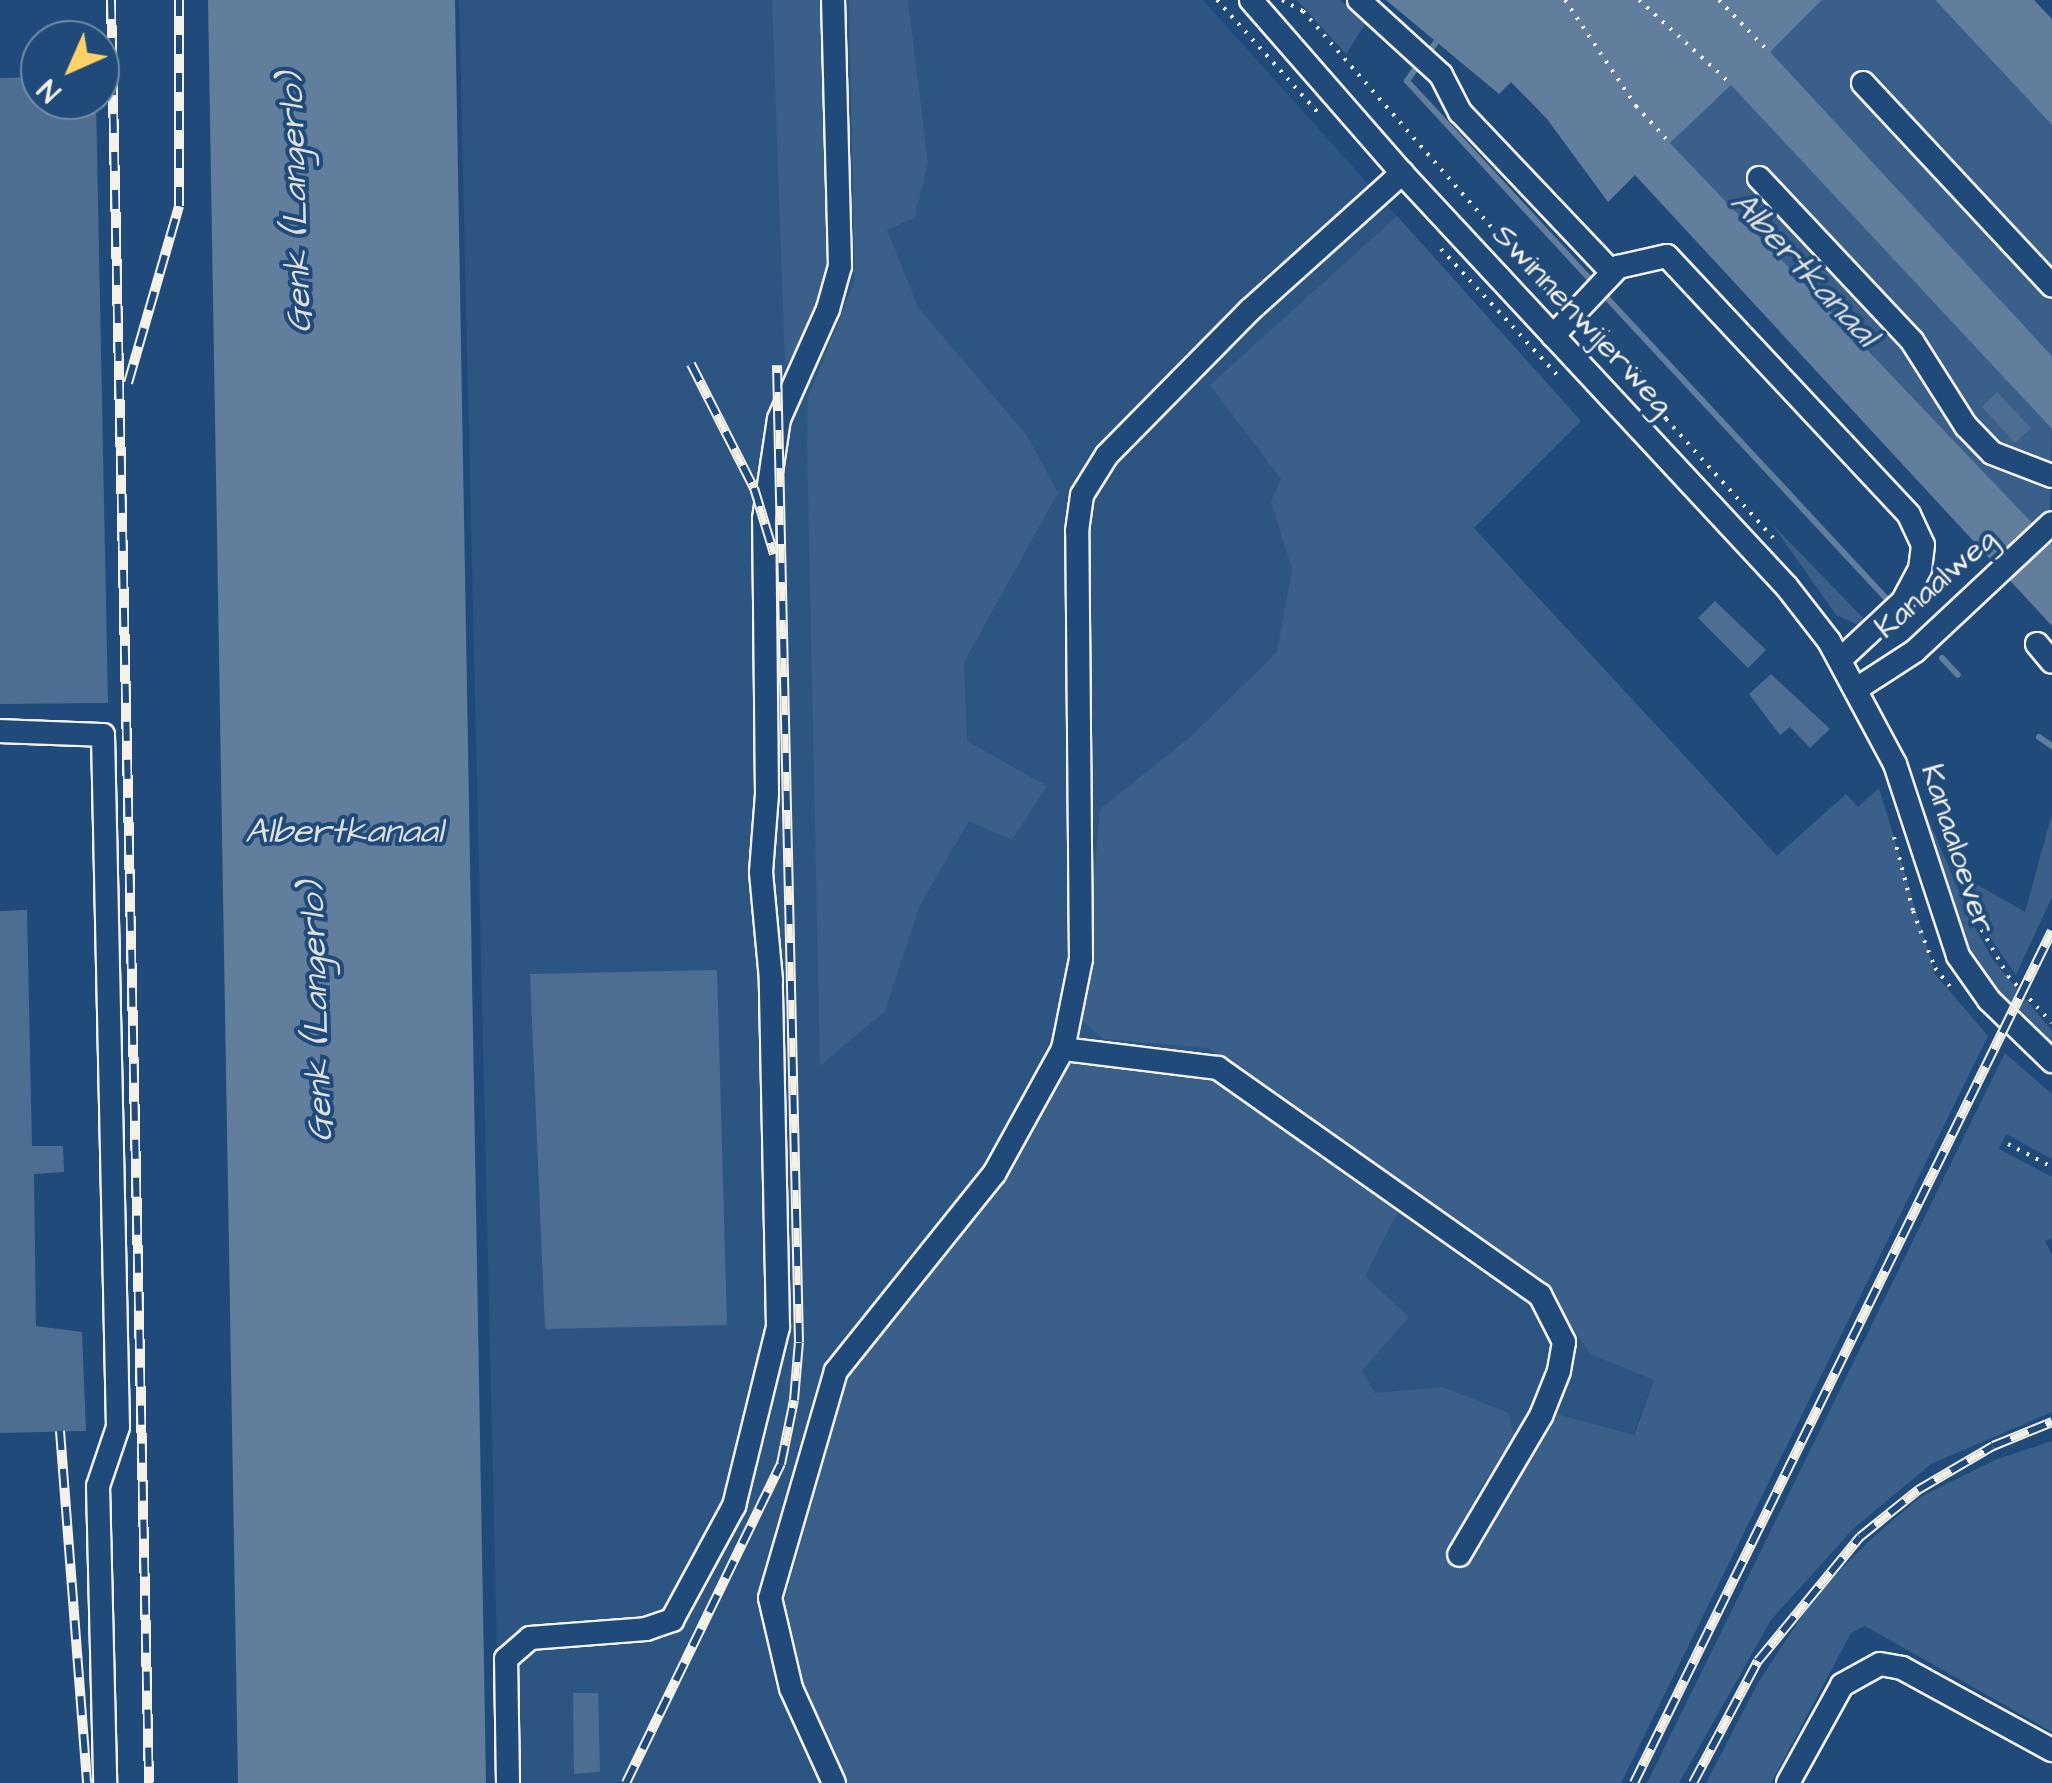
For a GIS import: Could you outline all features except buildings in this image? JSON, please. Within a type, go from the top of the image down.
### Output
[{"type":"street","points":[[508,1783],[506,1659],[530,1638],[646,1628],[672,1620],[734,1506],[778,1327],[771,980],[761,872],[767,794],[764,519],[779,419],[840,266],[833,0]]},
{"type":"street","name":"Swinnenwijerweg","points":[[1251,0],[1402,173],[1787,587],[1842,659],[1858,688]]},
{"type":"street","points":[[1359,0],[1441,75],[1460,112],[1612,272]]},
{"type":"street","points":[[1863,83],[2052,286]]},
{"type":"street","points":[[834,1783],[792,1688],[770,1598],[836,1371],[994,1174],[1063,1049],[1080,959],[1077,531],[1082,495],[1107,455],[1237,324],[1402,173]]},
{"type":"street","points":[[1759,178],[1912,341],[1966,426],[1992,454],[2052,476]]},
{"type":"street","points":[[1552,336],[1612,272],[1640,258],[1667,256],[1909,515],[1923,545],[1920,569],[1903,600],[1842,659]]},
{"type":"street","name":"Kanaalweg","points":[[1858,688],[1915,651],[2052,523]]},
{"type":"street","name":"Kanaaloever","points":[[1858,688],[1910,803],[1933,896],[1958,956],[1988,1000],[2052,1062]]},
{"type":"street","points":[[0,731],[104,735],[118,1426],[98,1486],[105,1783]]},
{"type":"street","points":[[1063,1049],[1218,1068],[1540,1295],[1564,1342],[1559,1371],[1541,1416],[1460,1555]]},
{"type":"street","points":[[1788,1783],[1842,1685],[1880,1664],[1902,1668],[2052,1750]]},
{"type":"path","points":[[1282,0],[1303,12],[1598,346],[1639,371],[1666,419],[1767,527]]},
{"type":"path","points":[[1565,0],[1636,106],[1670,143]]},
{"type":"path","points":[[1639,0],[1731,84]]},
{"type":"path","points":[[1719,0],[1769,52]]},
{"type":"path","points":[[1959,888],[2008,976],[2052,1023]]},
{"type":"path","points":[[2008,1144],[2052,1167]]},
{"type":"shaded area","points":[[459,0],[1203,0],[1581,421],[1473,528],[1552,1211],[1591,1354],[1654,1380],[1498,1783],[500,1783]]},
{"type":"shaded area","points":[[772,0],[822,0],[832,266],[811,328],[785,366]]},
{"type":"shaded area","points":[[849,0],[908,0],[928,163],[914,218],[887,230],[918,307],[1028,437],[1058,493],[964,662],[967,741],[1047,786],[1012,840],[969,821],[920,905],[885,1011],[820,1066],[808,398],[855,280]]},
{"type":"shaded area","points":[[1297,0],[1340,0],[1367,21],[1346,54]]},
{"type":"shaded area","points":[[1822,0],[1935,0],[2052,125],[2052,356],[1769,52]]},
{"type":"shaded area","points":[[1731,84],[2052,429],[2049,547],[1670,143]]},
{"type":"shaded area","points":[[1397,216],[1581,421],[1474,528],[1777,856],[1846,794],[1858,807],[1879,788],[1935,974],[1988,1036],[1621,1783],[846,1783],[799,1680],[785,1599],[846,1380],[999,1181],[1067,1057],[1217,1076],[1400,1208],[1365,1276],[1409,1317],[1362,1371],[1375,1393],[1443,1387],[1509,1413],[1514,1438],[1474,1497],[1506,1490],[1553,1413],[1634,1435],[1654,1380],[1590,1354],[1539,1278],[1307,1124],[1208,1048],[1104,1039],[1081,1020],[1100,809],[1190,737],[1277,652],[1292,569],[1271,502],[1281,479],[1210,385]]},
{"type":"shaded area","points":[[1772,524],[1869,624],[1865,628],[1836,615]]},
{"type":"shaded area","points":[[1911,778],[1973,924],[1993,960],[2052,1031],[2052,1047],[1999,996],[1970,953],[1950,913]]},
{"type":"shaded area","points":[[2052,814],[2052,897],[2016,975],[1989,936],[1949,844],[1978,885],[2025,912]]},
{"type":"shaded area","points":[[2005,1053],[2052,1094],[2052,1159],[2006,1134],[1999,1149],[2052,1177],[2052,1238],[2045,1241],[2052,1255],[2052,1412],[1931,1464],[1854,1528],[1771,1620],[1679,1783],[1647,1783]]},
{"type":"shaded area","points":[[2052,1441],[2052,1732],[1865,1626],[1851,1633],[1771,1783],[1706,1783],[1759,1681],[1818,1592],[1869,1541],[1920,1497],[1995,1460]]},
{"type":"water","name":"Albertkanaal","points":[[208,0],[455,0],[486,1783],[238,1783]]},
{"type":"water","name":"Albertkanaal","points":[[1386,0],[1822,0],[1770,52],[2052,356],[2052,429],[1731,85],[1670,143],[2052,544],[2052,626],[1635,175],[1608,202],[1547,119],[1511,82],[1499,94]]},
{"type":"water","points":[[1935,0],[2034,0],[2052,19],[2052,125]]},
{"type":"waterway","points":[[1432,48],[1436,42]]},
{"type":"waterway","points":[[1416,68],[1407,81],[1590,279]]},
{"type":"waterway","points":[[1607,298],[1888,600]]},
{"type":"waterway","points":[[1942,658],[1958,675]]},
{"type":"waterway","points":[[2039,737],[2052,746]]},
{"type":"railway","points":[[111,0],[149,1783]]},
{"type":"railway","points":[[128,383],[179,206],[179,0]]},
{"type":"railway","points":[[691,364],[754,488],[774,554]]},
{"type":"railway","points":[[626,1783],[781,1464],[794,1400],[799,1342],[777,365]]},
{"type":"railway","points":[[1634,1783],[2052,931]]},
{"type":"railway","points":[[1693,1783],[1758,1661],[1860,1537],[1918,1490],[1993,1446],[2052,1422]]},
{"type":"railway","points":[[60,1431],[87,1783]]},
{"type":"water label","name":"Genk (Langerlo)","points":[[296,203]]},
{"type":"water label","name":"Genk (Langerlo)","points":[[317,1012]]}]
